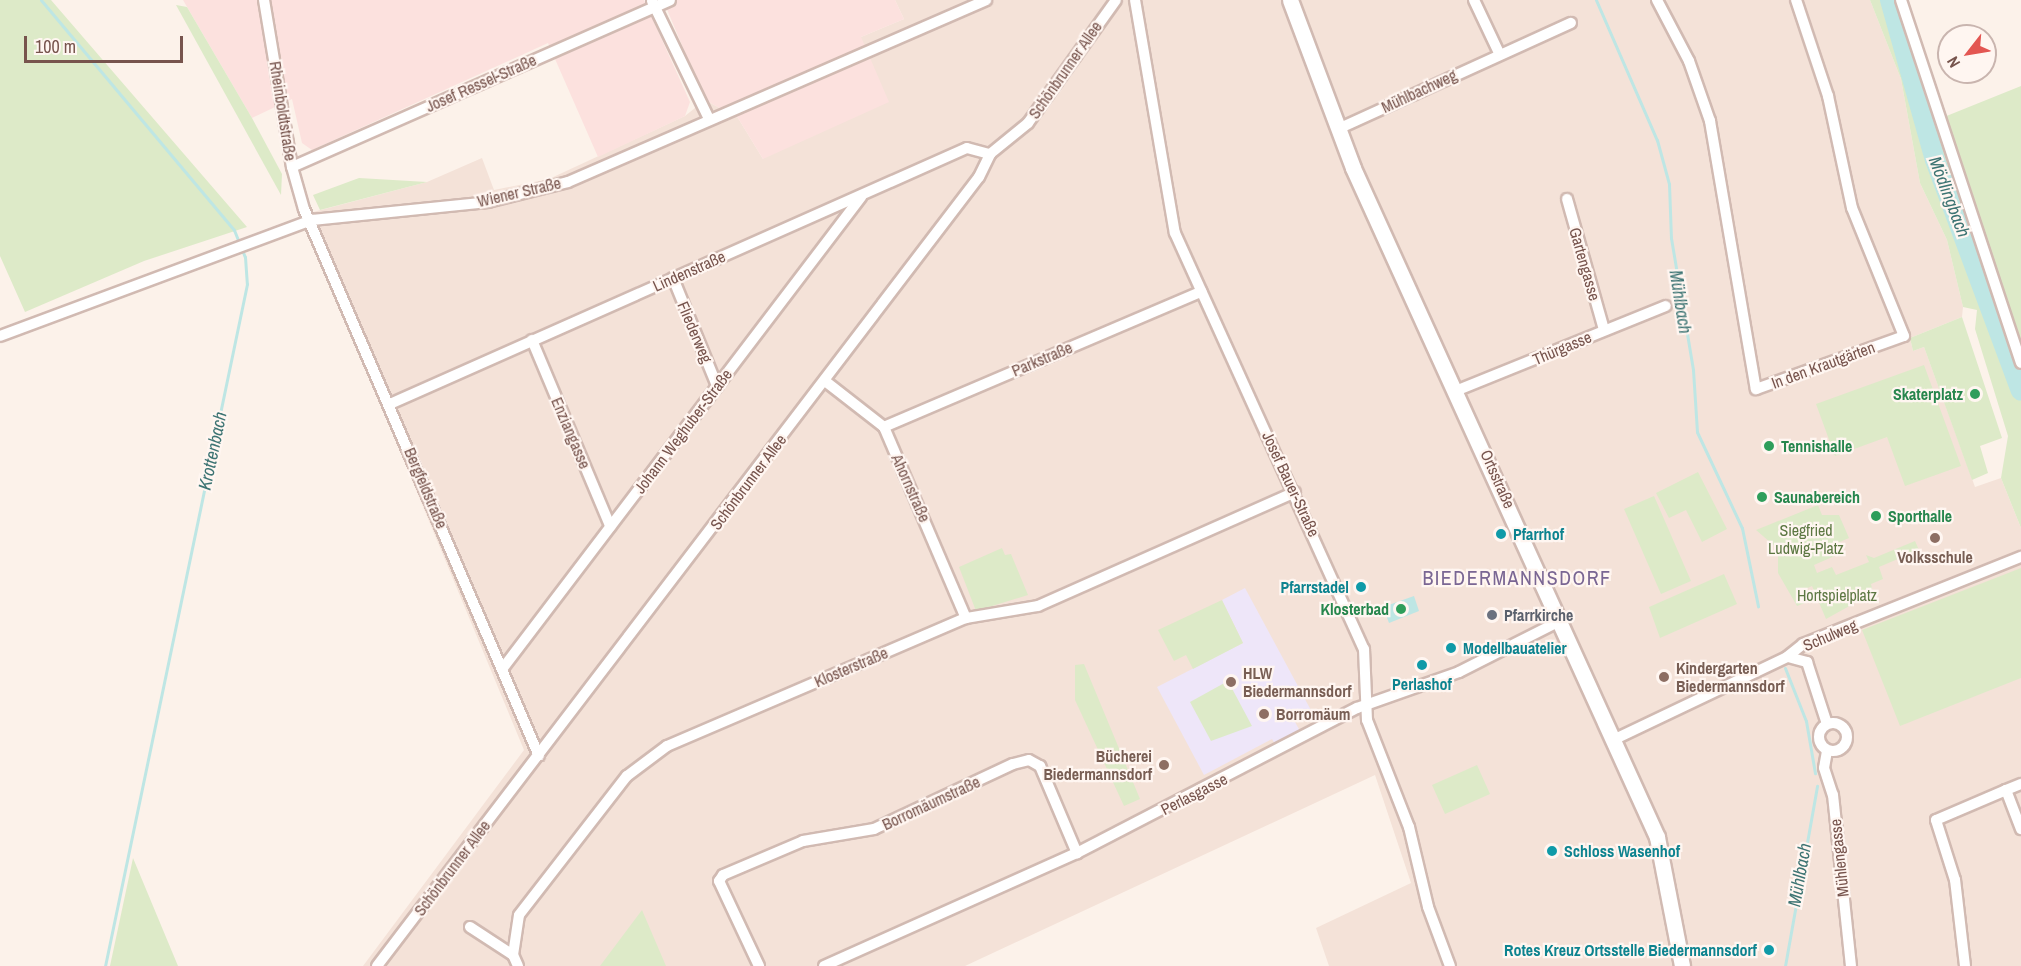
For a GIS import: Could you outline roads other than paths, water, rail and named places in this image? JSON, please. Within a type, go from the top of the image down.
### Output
[{"type":"street","name":"Rheinboldtstraße","points":[[264,0],[292,167],[312,220]]},
{"type":"street","name":"Josef Ressel-Straße","points":[[292,167],[653,3],[670,0]]},
{"type":"street","name":"Wiener Straße","points":[[0,336],[225,250],[312,220],[488,202],[556,185],[708,117],[725,115],[986,0]]},
{"type":"street","name":"Schönbrunner Allee","points":[[377,966],[979,177],[990,153],[1028,123],[1116,0]]},
{"type":"street","name":"Josef Bauer-Straße","points":[[1135,0],[1175,233],[1295,492],[1364,649],[1365,705],[1450,966]]},
{"type":"street","name":"Ortsstraße","points":[[1290,0],[1338,129],[1562,620],[1657,837],[1682,966]]},
{"type":"street","points":[[1474,0],[1499,53]]},
{"type":"street","name":"In den Krautgärten","points":[[1657,0],[1689,61],[1710,121],[1756,389],[1904,336],[1852,208],[1828,96],[1796,0]]},
{"type":"street","points":[[1901,0],[2021,363]]},
{"type":"street","points":[[653,3],[708,117]]},
{"type":"street","name":"Mühlbachweg","points":[[1338,129],[1499,53],[1571,23]]},
{"type":"street","name":"Lindenstraße","points":[[390,404],[967,148],[990,153]]},
{"type":"street","name":"Johann Weghuber-Straße","points":[[503,668],[863,195]]},
{"type":"street","name":"Gartengasse","points":[[1567,199],[1604,330]]},
{"type":"street","name":"Bergfeldstraße","points":[[312,220],[539,756]]},
{"type":"street","name":"Fliederweg","points":[[673,278],[717,386]]},
{"type":"street","name":"Parkstraße","points":[[884,427],[1201,292]]},
{"type":"street","name":"Thürgasse","points":[[1458,390],[1666,306]]},
{"type":"street","name":"Enziangasse","points":[[532,340],[610,526]]},
{"type":"street","name":"Ahornstraße","points":[[825,381],[884,427],[966,618]]},
{"type":"street","name":"Klosterstraße","points":[[515,961],[519,915],[627,776],[667,746],[966,618],[1038,606],[1295,492]]},
{"type":"street","name":"Schulweg","points":[[1613,740],[1783,659],[1803,644],[2021,557]]},
{"type":"street","name":"Perlasgasse","points":[[824,966],[1077,853],[1365,705],[1459,672],[1562,620]]},
{"type":"street","name":"Mühlengasse","points":[[1783,659],[1807,662],[1827,724],[1818,739],[1827,751],[1824,768],[1833,795],[1851,966]]},
{"type":"street","points":[[1827,724],[1840,724],[1847,735],[1842,749],[1827,751]]},
{"type":"street","name":"Borromäumstraße","points":[[759,966],[719,881],[723,875],[802,841],[874,829],[1013,764],[1029,760],[1040,766],[1077,853]]},
{"type":"street","points":[[1965,966],[1955,880],[1936,820],[2021,784]]},
{"type":"street","points":[[2006,790],[2021,829]]},
{"type":"street","points":[[470,927],[515,961]]},
{"type":"water","name":"Klosterbad","points":[[1414,596],[1419,611],[1389,623],[1383,607]]},
{"type":"waterway","name":"Krottenbach","points":[[41,0],[234,230],[245,257],[247,284],[105,966]]},
{"type":"waterway","name":"Mühlbach","points":[[1596,0],[1657,140],[1669,184],[1671,238],[1693,370],[1697,432],[1742,528],[1758,606]]},
{"type":"waterway","name":"Mödlingbach","points":[[1890,0],[1935,160],[2021,391]]},
{"type":"waterway","name":"Mühlbach","points":[[1785,668],[1806,721],[1815,773]]},
{"type":"waterway","name":"Mühlbach","points":[[1785,966],[1817,786]]},
{"type":"place","name":"Skaterplatz","points":[[1975,394]]},
{"type":"place","name":"Tennishalle","points":[[1769,446]]},
{"type":"place","name":"Saunabereich","points":[[1762,497]]},
{"type":"place","name":"Sporthalle","points":[[1876,516]]},
{"type":"place","name":"Pfarrhof","points":[[1501,534]]},
{"type":"place","name":"Volksschule","points":[[1935,538]]},
{"type":"place","name":"Pfarrstadel","points":[[1361,587]]},
{"type":"place","name":"Klosterbad","points":[[1401,609]]},
{"type":"place","name":"Pfarrkirche","points":[[1492,615]]},
{"type":"place","name":"Modellbauatelier","points":[[1451,648]]},
{"type":"place","name":"Perlashof","points":[[1422,665]]},
{"type":"place","name":"Kindergarten Biedermannsdorf","points":[[1664,677]]},
{"type":"place","name":"HLW Biedermannsdorf","points":[[1231,682]]},
{"type":"place","name":"Borromäum","points":[[1264,714]]},
{"type":"place","name":"Bücherei Biedermannsdorf","points":[[1164,765]]},
{"type":"place","name":"Schloss Wasenhof","points":[[1552,851]]},
{"type":"place","name":"Rotes Kreuz Ortsstelle Biedermannsdorf","points":[[1769,950]]},
{"type":"district","name":"BIEDERMANNSDORF","points":[[1517,577]]},
{"type":"park label","name":"Siegfried Ludwig-Platz","points":[[1806,539]]},
{"type":"park label","name":"Hortspielplatz","points":[[1837,595]]}]
